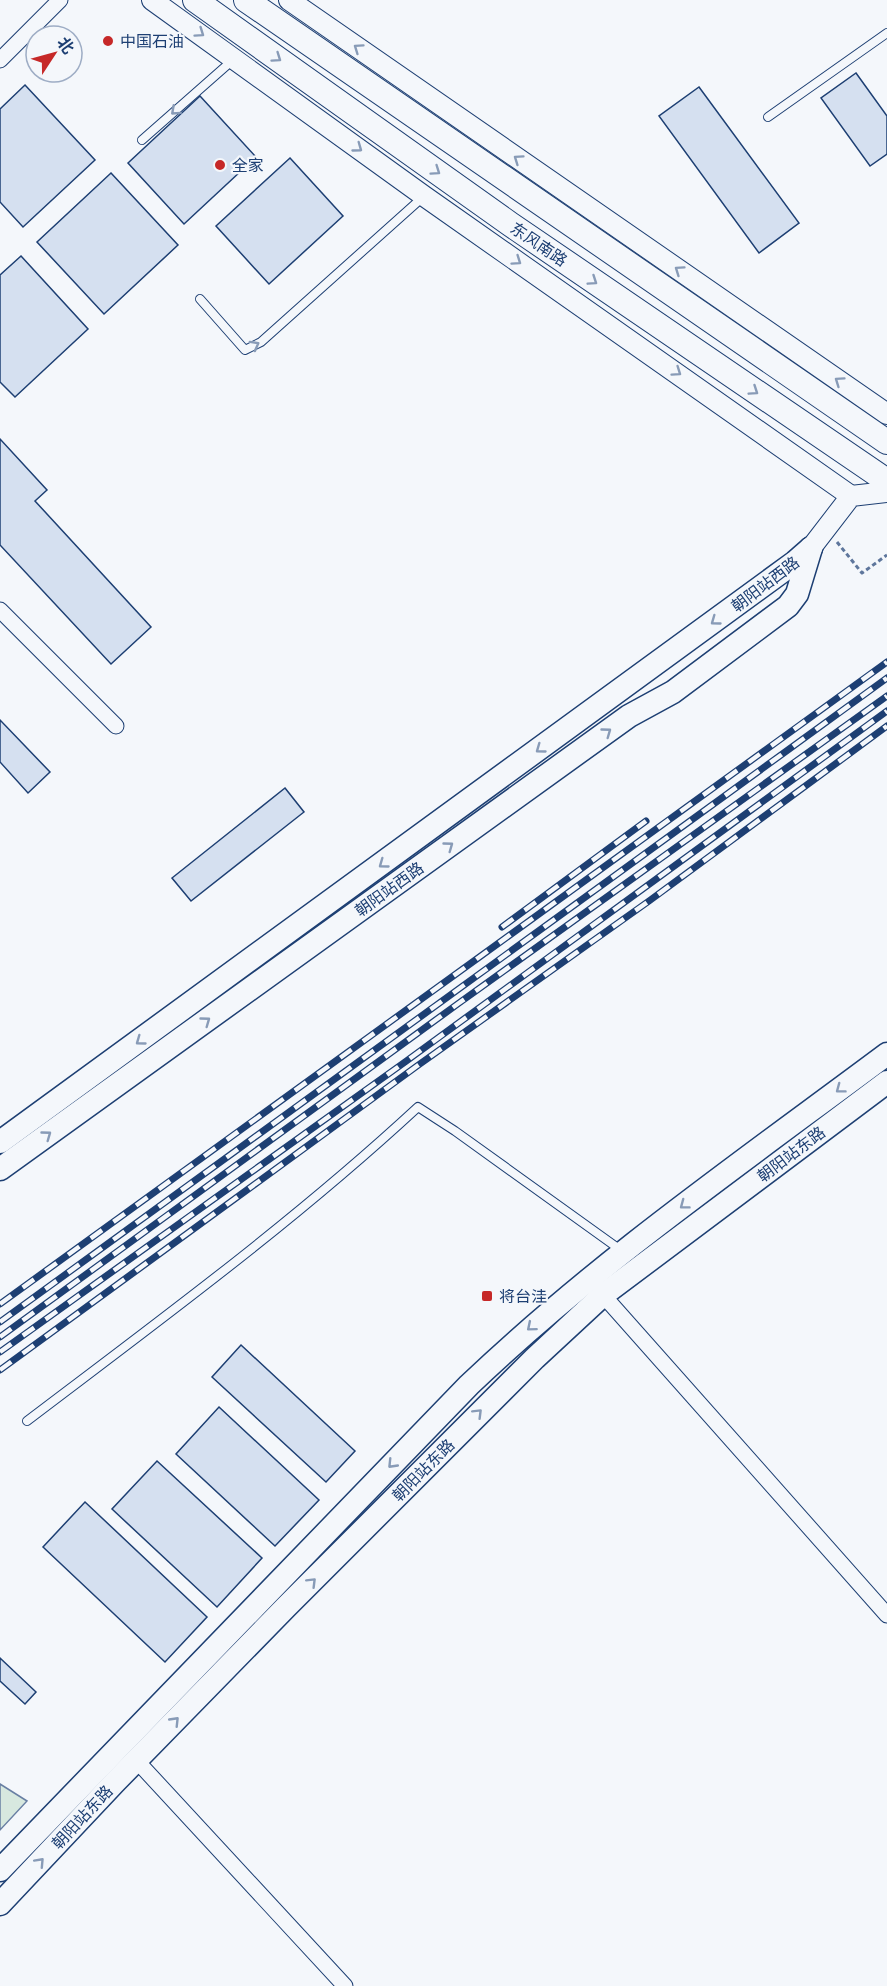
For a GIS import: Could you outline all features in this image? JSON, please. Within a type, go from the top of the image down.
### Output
[{"type":"main road","name":"东风南路","points":[[195,0],[510,224],[887,481]]},
{"type":"main road","name":"东风南路","points":[[246,0],[887,442]]},
{"type":"main road","name":"朝阳站西路","points":[[0,1142],[573,726],[811,548]]},
{"type":"main road","name":"朝阳站西路","points":[[0,1169],[629,716],[673,692],[788,606],[797,594],[811,548]]},
{"type":"main road","name":"朝阳站东路","points":[[0,1870],[469,1384],[515,1340],[624,1251],[887,1054]]},
{"type":"main road","name":"朝阳站东路","points":[[0,1904],[136,1760],[504,1388],[603,1295],[887,1082]]},
{"type":"street","points":[[0,60],[60,0]]},
{"type":"street","points":[[152,0],[424,196],[851,496],[887,492]]},
{"type":"street","points":[[289,0],[887,414]]},
{"type":"street","points":[[811,548],[851,496]]},
{"type":"street","points":[[0,610],[116,726]]},
{"type":"street","points":[[603,1295],[887,1615]]},
{"type":"street","points":[[136,1760],[345,1986]]},
{"type":"lane","points":[[768,117],[887,33]]},
{"type":"lane","points":[[142,140],[235,58]]},
{"type":"lane","points":[[201,299],[244,351],[261,342],[424,196]]},
{"type":"lane","points":[[27,1421],[231,1266],[363,1158],[418,1107],[624,1251]]},
{"type":"path","points":[[826,529],[861,573],[887,555]]},
{"type":"shaded area","points":[[0,1784],[27,1801],[0,1830]]},
{"type":"building","points":[[856,73],[887,116],[887,154],[870,166],[821,98]]},
{"type":"building","points":[[25,85],[95,160],[23,227],[0,202],[0,109]]},
{"type":"building","points":[[699,87],[799,223],[759,253],[659,116]]},
{"type":"building","points":[[200,96],[256,157],[184,224],[128,163]]},
{"type":"building","points":[[290,158],[343,216],[269,284],[216,226]]},
{"type":"building","points":[[111,173],[178,245],[104,314],[37,242]]},
{"type":"building","points":[[21,256],[88,329],[15,397],[0,382],[0,275]]},
{"type":"building","points":[[0,439],[47,490],[35,501],[151,627],[111,664],[0,545]]},
{"type":"building","points":[[0,720],[50,772],[28,793],[0,762]]},
{"type":"building","points":[[285,788],[304,812],[191,901],[172,878]]},
{"type":"building","points":[[241,1345],[355,1451],[326,1482],[212,1377]]},
{"type":"building","points":[[219,1407],[319,1500],[275,1546],[176,1454]]},
{"type":"building","points":[[157,1461],[262,1558],[217,1607],[112,1509]]},
{"type":"building","points":[[85,1502],[207,1617],[165,1662],[43,1547]]},
{"type":"building","points":[[0,1658],[36,1692],[25,1704],[0,1681]]},
{"type":"railway","points":[[0,1304],[887,662]]},
{"type":"railway","points":[[0,1322],[887,678]]},
{"type":"railway","points":[[0,1337],[459,1003],[887,696]]},
{"type":"railway","points":[[0,1352],[405,1062],[887,711]]},
{"type":"railway","points":[[0,1370],[887,726]]},
{"type":"railway","points":[[502,927],[646,821]]},
{"type":"place","name":"中国石油","points":[[108,41]]},
{"type":"place","name":"全家","points":[[220,165]]},
{"type":"place","name":"将台洼","points":[[487,1296]]}]
